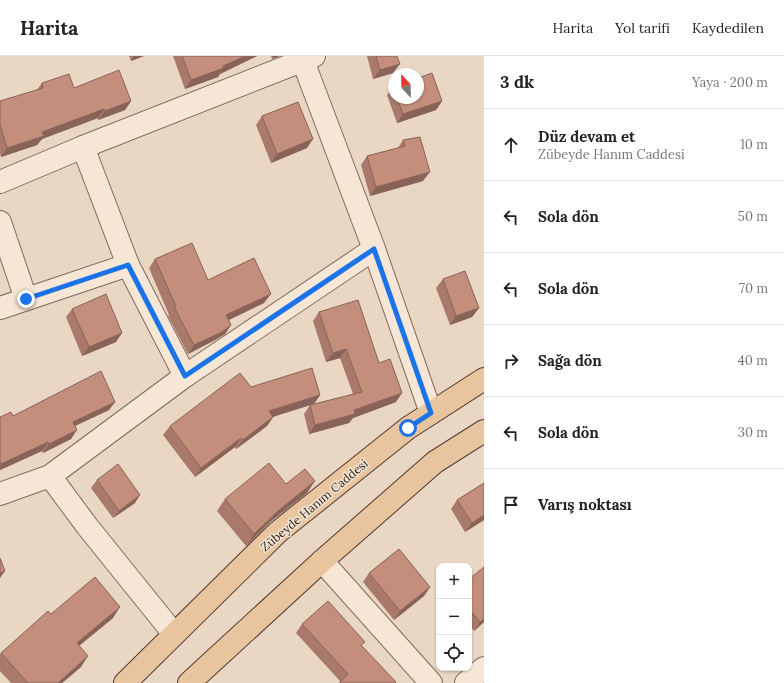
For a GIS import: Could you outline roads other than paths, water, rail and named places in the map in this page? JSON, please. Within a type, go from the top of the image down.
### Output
[{"type":"main road","name":"Zübeyde Hanım Caddesi","points":[[125,683],[278,532],[408,428],[484,379]]},
{"type":"main road","points":[[189,683],[322,561],[435,462],[484,431]]},
{"type":"street","points":[[0,182],[84,147],[308,59],[431,413]]},
{"type":"street","points":[[84,147],[128,265],[185,376]]},
{"type":"street","points":[[0,222],[26,299]]},
{"type":"street","points":[[0,494],[50,476],[185,376],[374,249]]},
{"type":"street","points":[[0,308],[128,265]]},
{"type":"street","points":[[50,476],[87,526],[174,634]]},
{"type":"street","points":[[322,561],[431,683]]},
{"type":"street","points":[[466,683],[484,668]]}]
